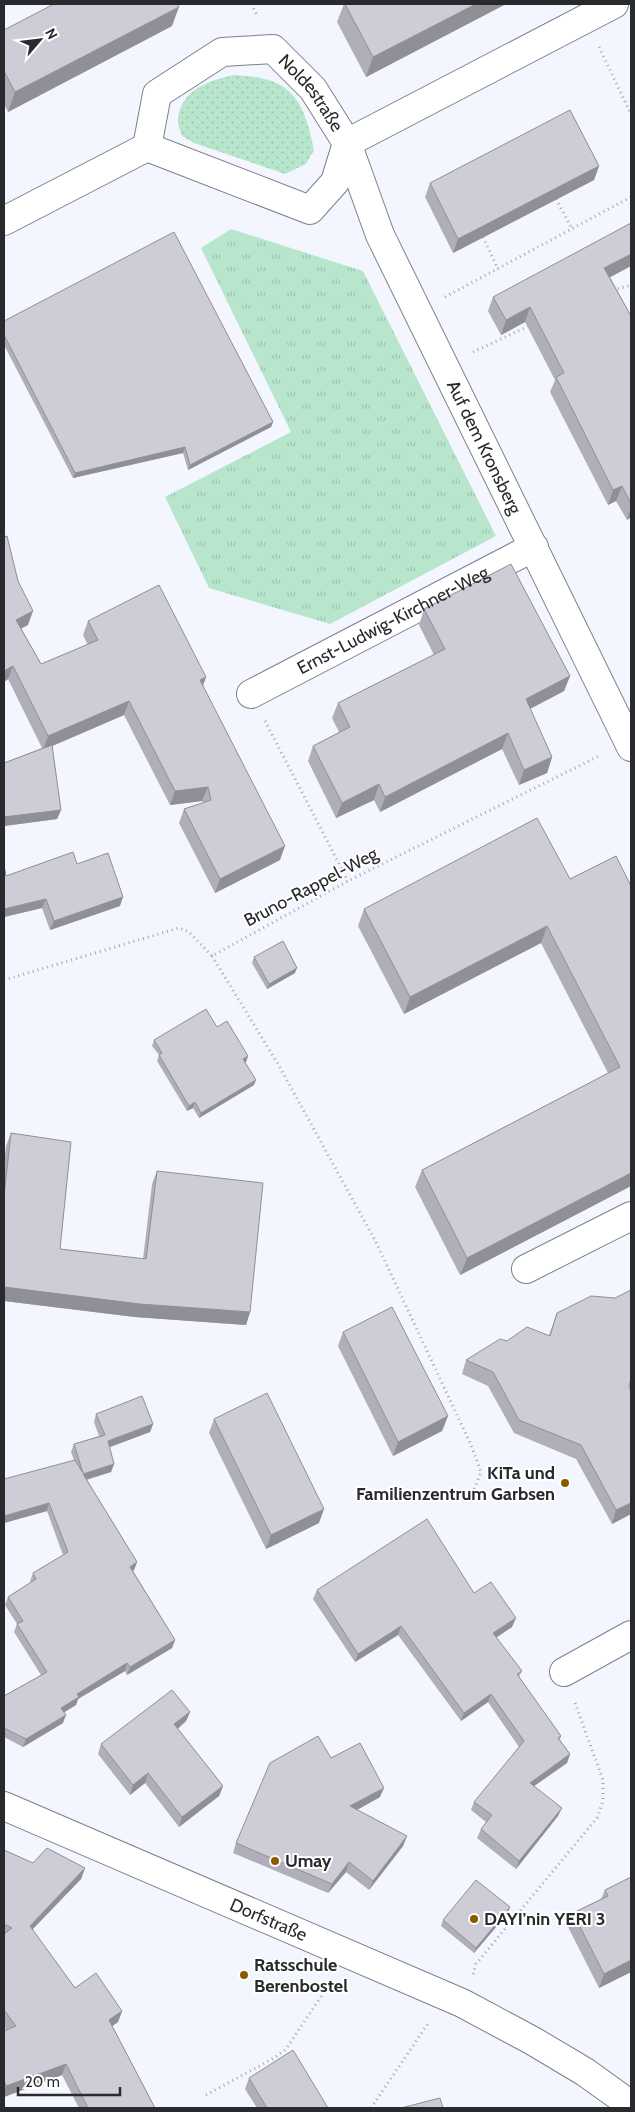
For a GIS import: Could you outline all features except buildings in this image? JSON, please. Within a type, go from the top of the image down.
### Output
[{"type":"street","name":"Noldestraße","points":[[347,143],[313,89],[273,50],[222,52],[157,94],[147,147],[310,210],[335,182],[347,143],[614,4]]},
{"type":"street","name":"Auf dem Kronsberg","points":[[347,143],[380,235],[630,744]]},
{"type":"street","points":[[4,221],[147,147]]},
{"type":"street","name":"Ernst-Ludwig-Kirchner-Weg","points":[[251,694],[534,547]]},
{"type":"street","points":[[526,1269],[631,1216]]},
{"type":"street","points":[[564,1672],[631,1635]]},
{"type":"street","name":"Dorfstraße","points":[[4,1806],[462,2003],[585,2072],[631,2105]]},
{"type":"path","points":[[585,19],[631,114]]},
{"type":"path","points":[[418,312],[631,197]]},
{"type":"path","points":[[556,199],[572,229]]},
{"type":"path","points":[[483,237],[498,269]]},
{"type":"path","points":[[609,291],[631,285]]},
{"type":"path","points":[[445,365],[532,325]]},
{"type":"path","points":[[251,694],[348,881]]},
{"type":"path","name":"Bruno-Rappel-Weg","points":[[212,956],[348,881],[630,744]]},
{"type":"path","points":[[4,980],[179,928],[189,932],[212,956],[278,1064],[376,1242],[471,1445],[481,1472],[471,1497]]},
{"type":"path","points":[[371,2108],[432,2018],[450,2025],[462,2003],[476,1964],[597,1818],[603,1801],[603,1780],[564,1672]]},
{"type":"path","points":[[206,2095],[274,2058],[286,2049],[349,1955]]},
{"type":"green space","points":[[235,75],[269,80],[284,87],[291,93],[302,110],[314,150],[306,164],[285,174],[194,143],[182,136],[178,123],[180,111],[190,94],[206,83]]},
{"type":"green space","points":[[231,229],[363,271],[496,536],[330,624],[209,588],[165,497],[291,432],[201,248]]},
{"type":"place","name":"KiTa und Familienzentrum Garbsen","points":[[565,1483]]},
{"type":"place","name":"Umay","points":[[275,1861]]},
{"type":"place","name":"DAYI'nin YERI 3","points":[[474,1919]]},
{"type":"place","name":"Ratsschule Berenbostel","points":[[244,1975]]}]
